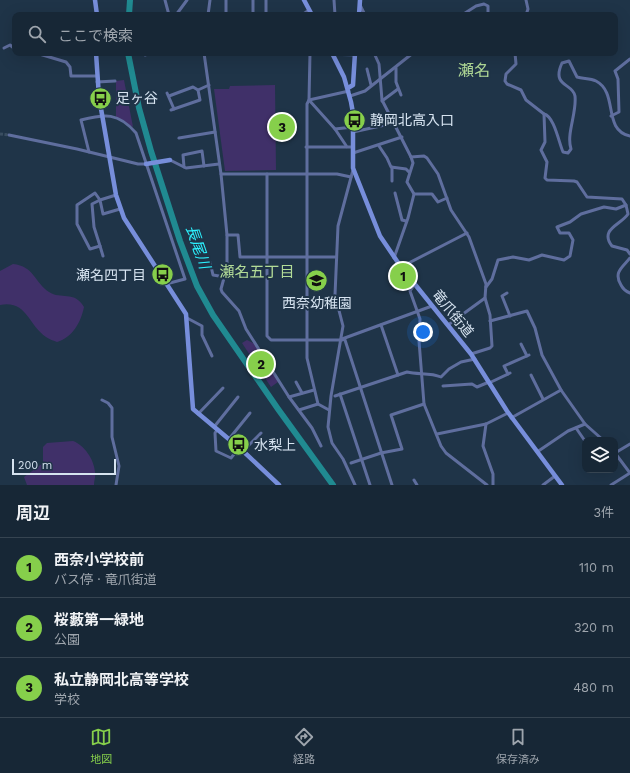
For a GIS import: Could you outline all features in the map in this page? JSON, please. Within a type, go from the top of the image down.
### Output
[{"type":"street","points":[[95,0],[97,12]]},
{"type":"street","points":[[165,0],[168,12]]},
{"type":"street","points":[[178,12],[187,0]]},
{"type":"street","points":[[208,12],[210,0]]},
{"type":"street","points":[[226,0],[226,12]]},
{"type":"street","points":[[253,0],[254,12]]},
{"type":"street","points":[[266,0],[266,12]]},
{"type":"street","points":[[304,0],[309,10],[306,12]]},
{"type":"street","points":[[334,0],[334,12]]},
{"type":"street","points":[[526,0],[528,9],[527,12]]},
{"type":"street","points":[[358,12],[360,2]]},
{"type":"street","points":[[360,2],[364,12]]},
{"type":"street","points":[[467,12],[476,6],[484,4],[488,6],[488,12]]},
{"type":"street","points":[[4,48],[10,45],[12,47]]},
{"type":"street","points":[[45,56],[66,62],[70,67],[71,76],[96,76]]},
{"type":"street","points":[[96,56],[96,76],[109,157],[120,209],[124,218],[187,318],[202,326],[202,335],[212,356]]},
{"type":"street","points":[[204,56],[227,235],[228,262],[221,289],[239,311],[246,329],[289,397],[312,428],[320,446]]},
{"type":"street","points":[[310,56],[309,100],[306,104],[307,358],[318,404],[329,410]]},
{"type":"street","name":"竜爪街道","points":[[333,56],[349,92],[353,113],[353,168],[380,236],[401,267],[472,354],[511,418],[562,485]]},
{"type":"street","points":[[349,92],[353,85],[355,56]]},
{"type":"street","points":[[375,56],[379,64],[382,101],[402,137],[411,156],[412,163],[407,182],[414,194],[394,258]]},
{"type":"street","points":[[309,100],[349,92],[365,91],[409,56]]},
{"type":"street","points":[[515,56],[516,64],[506,74],[505,81],[507,84],[521,90],[526,100],[550,118],[565,154],[570,151],[568,142],[571,133],[575,96],[570,88],[560,82],[560,65],[566,61],[572,64],[574,74],[577,77],[591,80],[599,84],[610,102],[611,116],[619,131],[622,134],[630,136]]},
{"type":"street","points":[[611,116],[619,112],[618,79],[615,71],[630,59]]},
{"type":"street","points":[[396,67],[395,74],[401,95]]},
{"type":"street","points":[[367,69],[371,85]]},
{"type":"street","points":[[97,82],[115,82]]},
{"type":"street","points":[[198,90],[209,85]]},
{"type":"street","points":[[193,86],[198,90],[200,100],[172,110],[168,94],[193,86]]},
{"type":"street","points":[[382,101],[398,88]]},
{"type":"street","points":[[309,100],[334,128],[347,147]]},
{"type":"street","points":[[89,152],[81,120],[102,114],[108,114],[130,126],[136,133],[185,279],[165,284]]},
{"type":"street","points":[[544,114],[545,142],[541,150],[546,162],[544,176],[547,180],[577,182],[587,197],[622,199],[626,205],[628,214],[615,225],[607,236],[608,241],[612,246],[627,250],[630,254]]},
{"type":"street","points":[[334,128],[353,130],[394,123]]},
{"type":"street","points":[[179,138],[215,132]]},
{"type":"street","points":[[9,135],[138,164],[170,160],[184,167],[219,164]]},
{"type":"street","points":[[353,153],[379,146],[402,137]]},
{"type":"street","points":[[379,146],[392,167],[392,181]]},
{"type":"street","points":[[306,147],[352,147]]},
{"type":"street","points":[[184,167],[183,155],[202,151],[204,166]]},
{"type":"street","points":[[411,156],[417,158],[424,156],[438,174],[456,218],[467,233],[483,274],[492,346],[472,354]]},
{"type":"street","points":[[392,167],[406,169],[409,172]]},
{"type":"street","points":[[353,168],[338,226],[335,295],[342,319],[342,339],[329,410],[330,438],[343,459],[354,485]]},
{"type":"street","points":[[220,174],[337,174],[351,177]]},
{"type":"street","points":[[267,174],[267,336],[271,340],[342,339],[432,306]]},
{"type":"street","points":[[100,246],[90,249],[77,224],[77,205],[95,193],[100,200],[102,214],[120,209]]},
{"type":"street","points":[[395,193],[402,220],[406,222]]},
{"type":"street","points":[[414,194],[432,194],[438,202],[447,198]]},
{"type":"street","points":[[103,256],[94,227],[92,204],[116,195]]},
{"type":"street","points":[[485,289],[492,280],[498,260],[512,257],[529,260],[542,255],[564,260],[570,256],[573,240],[568,233],[560,233],[557,227],[559,225],[570,222],[581,214],[604,207],[616,209],[626,205]]},
{"type":"street","points":[[401,267],[467,233]]},
{"type":"street","points":[[227,235],[238,235],[240,257],[336,257]]},
{"type":"street","points":[[630,258],[619,270],[618,279],[623,289],[630,293]]},
{"type":"street","points":[[210,262],[213,276],[224,277]]},
{"type":"street","points":[[415,284],[410,291],[420,319],[420,374],[424,404],[441,446],[446,453],[486,485]]},
{"type":"street","points":[[506,293],[502,296],[510,316]]},
{"type":"street","points":[[448,325],[485,298]]},
{"type":"street","points":[[490,321],[527,310],[535,328],[542,355],[561,390],[585,424],[600,437]]},
{"type":"street","points":[[187,318],[193,409],[241,449],[279,485]]},
{"type":"street","points":[[381,325],[398,375]]},
{"type":"street","points":[[342,339],[344,340],[392,485]]},
{"type":"street","points":[[443,386],[472,384],[477,387],[509,373],[504,366],[528,356],[521,344]]},
{"type":"street","points":[[335,396],[407,372],[443,377],[449,369],[461,362],[475,359]]},
{"type":"street","points":[[531,375],[543,399]]},
{"type":"street","points":[[296,382],[302,393]]},
{"type":"street","points":[[198,414],[222,388]]},
{"type":"street","points":[[289,397],[314,390]]},
{"type":"street","points":[[511,418],[561,390]]},
{"type":"street","points":[[340,394],[370,485]]},
{"type":"street","points":[[238,397],[216,428],[216,451],[231,458],[261,433]]},
{"type":"street","points":[[102,400],[108,403],[112,408],[112,437],[119,466],[116,485]]},
{"type":"street","points":[[299,410],[318,404]]},
{"type":"street","points":[[351,463],[402,448],[391,414],[424,404]]},
{"type":"street","points":[[437,434],[486,424],[508,413]]},
{"type":"street","points":[[229,439],[250,414]]},
{"type":"street","points":[[486,424],[483,446],[493,474],[493,485]]},
{"type":"street","points":[[536,452],[585,424]]},
{"type":"street","points":[[576,428],[582,437]]},
{"type":"street","points":[[618,451],[630,444]]},
{"type":"street","points":[[611,485],[630,473],[618,457]]},
{"type":"street","points":[[543,485],[555,476]]},
{"type":"street","points":[[414,480],[416,485]]},
{"type":"shaded area","points":[[124,80],[133,127],[116,117],[116,81]]},
{"type":"shaded area","points":[[275,85],[276,170],[225,171],[214,89],[229,89],[230,86]]},
{"type":"shaded area","points":[[13,264],[20,265],[30,271],[40,284],[49,292],[72,297],[80,302],[84,307],[81,318],[68,337],[57,342],[50,339],[40,332],[22,310],[9,304],[0,305],[0,271]]},
{"type":"shaded area","points":[[247,340],[255,344],[278,382],[271,387],[242,343]]},
{"type":"shaded area","points":[[73,441],[85,449],[93,462],[95,474],[94,485],[27,485],[24,477],[43,463],[43,447],[47,443]]},
{"type":"waterway","name":"長尾川","points":[[129,12],[130,0]]},
{"type":"waterway","name":"長尾川","points":[[129,56],[139,108],[151,151],[180,241],[197,286],[213,315],[333,485]]},
{"type":"tunnel","points":[[0,134],[9,135]]},
{"type":"place","name":"足ヶ谷","points":[[101,98]]},
{"type":"place","name":"静岡北高入口","points":[[355,120]]},
{"type":"place","name":"私立静岡北高等学校","points":[[282,127]]},
{"type":"place","name":"瀬名四丁目","points":[[162,275]]},
{"type":"place","name":"西奈小学校前","points":[[403,276]]},
{"type":"place","name":"西奈幼稚園","points":[[317,281]]},
{"type":"place","name":"桜藪第一緑地","points":[[261,364]]},
{"type":"place","name":"水梨上","points":[[239,445]]},
{"type":"district","name":"瀬名","points":[[474,70]]},
{"type":"district","name":"瀬名五丁目","points":[[257,272]]}]
